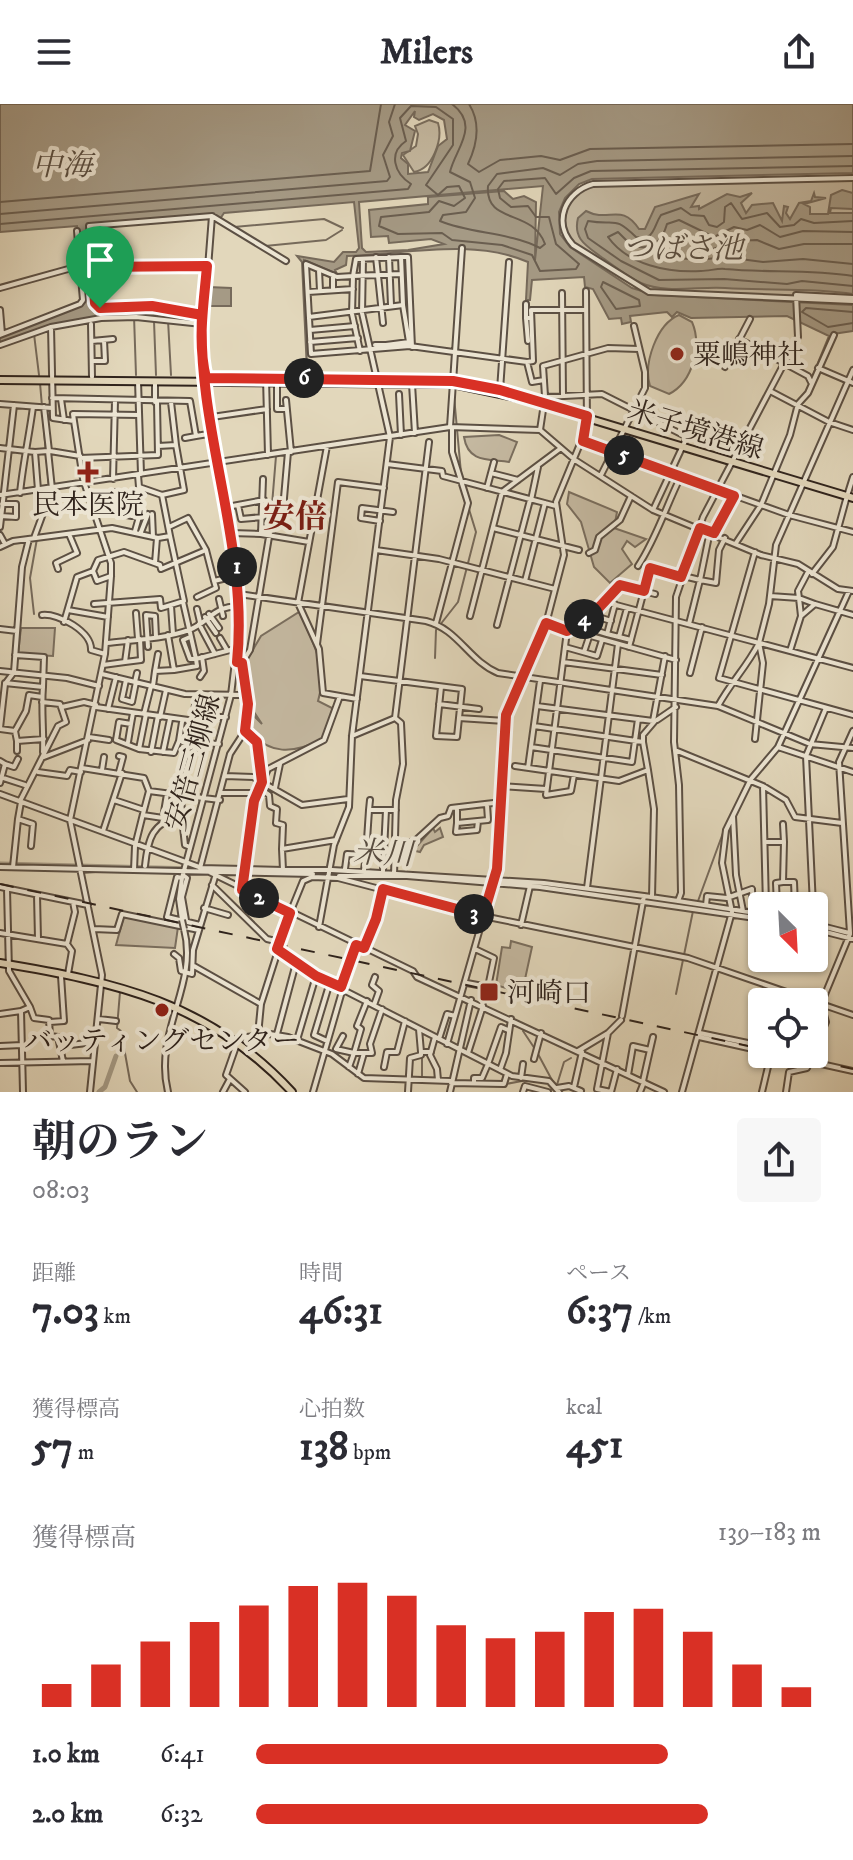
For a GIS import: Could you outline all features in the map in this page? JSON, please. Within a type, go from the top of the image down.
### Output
[{"type":"main road","name":"米子境港線","points":[[0,379],[155,381],[308,375],[453,382],[544,402]]},
{"type":"main road","name":"米子境港線","points":[[51,379],[206,380]]},
{"type":"main road","name":"米子境港線","points":[[266,379],[453,382],[500,390],[850,496]]},
{"type":"main road","points":[[0,965],[102,982],[174,1007],[237,1045],[291,1092]]},
{"type":"street","points":[[853,178],[593,184],[576,192],[564,209],[563,227],[571,243],[642,290],[796,297],[806,293],[853,300]]},
{"type":"street","points":[[202,315],[152,306],[100,308],[95,303],[89,226],[212,216],[286,261]]},
{"type":"street","name":"安倍三柳線","points":[[184,921],[179,899],[184,870],[239,662],[238,582],[201,358],[212,216]]},
{"type":"street","points":[[0,310],[1,334],[80,304],[83,300],[77,231]]},
{"type":"street","points":[[436,623],[468,503],[452,452],[451,427],[462,248]]},
{"type":"street","points":[[360,351],[352,314],[354,260],[376,257],[408,257],[412,347]]},
{"type":"street","points":[[376,257],[379,309],[383,323]]},
{"type":"street","points":[[389,257],[391,305]]},
{"type":"street","points":[[401,257],[403,305],[409,342],[360,351],[311,354],[306,264],[333,275],[401,274]]},
{"type":"street","points":[[319,927],[336,840],[344,826],[348,799],[352,736],[390,437],[373,348],[362,313],[363,259]]},
{"type":"street","points":[[500,390],[509,262]]},
{"type":"street","points":[[0,288],[80,266]]},
{"type":"street","points":[[92,267],[207,266]]},
{"type":"street","points":[[319,268],[320,291]]},
{"type":"street","points":[[333,275],[333,290]]},
{"type":"street","points":[[308,292],[353,289]]},
{"type":"street","points":[[447,1044],[467,983],[493,882],[502,802],[505,721],[546,623],[565,547],[556,505],[583,441],[587,418],[586,291]]},
{"type":"street","points":[[562,293],[563,396]]},
{"type":"street","points":[[678,901],[681,893],[679,785],[675,750],[675,621],[681,577],[700,528],[799,334],[795,322],[796,297]]},
{"type":"street","points":[[386,346],[533,361],[526,304]]},
{"type":"street","points":[[309,317],[362,313],[403,305]]},
{"type":"street","points":[[528,318],[531,310],[586,310]]},
{"type":"street","points":[[0,345],[51,327],[66,327],[101,318],[135,317],[202,324]]},
{"type":"street","points":[[725,367],[750,319]]},
{"type":"street","points":[[91,324],[92,377]]},
{"type":"street","points":[[310,330],[355,326]]},
{"type":"street","points":[[601,476],[636,410],[645,380],[634,326]]},
{"type":"street","points":[[51,327],[53,418]]},
{"type":"street","points":[[736,543],[761,505],[798,406],[808,393],[834,335]]},
{"type":"street","points":[[310,342],[358,338]]},
{"type":"street","points":[[92,341],[113,339]]},
{"type":"street","points":[[739,339],[808,376],[811,382]]},
{"type":"street","points":[[92,361],[105,361],[104,340]]},
{"type":"street","points":[[540,430],[544,402],[543,366],[608,348],[639,349]]},
{"type":"street","points":[[528,362],[529,379],[544,380]]},
{"type":"street","points":[[818,368],[850,383]]},
{"type":"street","points":[[718,706],[731,682],[747,668],[760,643],[770,596],[773,559],[789,515],[829,422],[850,383],[853,370]]},
{"type":"street","points":[[266,379],[268,455]]},
{"type":"street","points":[[124,494],[121,514],[132,516],[140,487],[138,380]]},
{"type":"street","points":[[0,448],[114,459],[158,455],[155,381]]},
{"type":"street","points":[[277,381],[277,409],[286,409]]},
{"type":"street","points":[[412,381],[415,433]]},
{"type":"street","points":[[770,391],[829,422],[853,430]]},
{"type":"street","points":[[399,394],[401,435]]},
{"type":"street","points":[[544,402],[563,396],[602,394],[687,437],[653,510]]},
{"type":"street","points":[[52,398],[190,401],[196,436]]},
{"type":"street","points":[[61,399],[64,420]]},
{"type":"street","points":[[113,479],[115,400]]},
{"type":"street","points":[[202,870],[230,754],[245,731],[247,695],[239,662],[250,650],[272,519],[282,521],[289,452],[286,400]]},
{"type":"street","points":[[140,487],[162,495],[184,490],[171,402]]},
{"type":"street","points":[[0,404],[52,408]]},
{"type":"street","points":[[0,527],[14,405]]},
{"type":"street","points":[[20,493],[24,450],[33,407]]},
{"type":"street","points":[[15,731],[0,728],[2,696],[5,683],[14,672],[22,567],[52,489],[44,407]]},
{"type":"street","points":[[212,417],[267,409]]},
{"type":"street","points":[[90,1092],[102,982],[94,929],[70,820],[102,674],[111,576],[109,557],[85,483],[73,414],[139,415]]},
{"type":"street","points":[[45,420],[74,421]]},
{"type":"street","points":[[2,495],[451,427],[540,430],[575,460],[653,510],[773,559],[798,564],[810,573],[851,591],[778,747],[751,779],[733,814],[721,852],[732,911],[682,1092]]},
{"type":"street","points":[[185,438],[214,433]]},
{"type":"street","points":[[583,441],[789,515],[853,532]]},
{"type":"street","points":[[395,718],[429,442]]},
{"type":"street","points":[[158,446],[176,445]]},
{"type":"street","points":[[317,644],[298,603],[327,446]]},
{"type":"street","points":[[470,616],[502,492],[562,447]]},
{"type":"street","points":[[35,452],[38,491]]},
{"type":"street","points":[[487,488],[494,462]]},
{"type":"street","points":[[387,464],[427,469],[461,481],[556,505]]},
{"type":"street","points":[[497,625],[539,465]]},
{"type":"street","points":[[491,473],[518,480]]},
{"type":"street","points":[[638,566],[654,541],[681,476]]},
{"type":"street","points":[[790,651],[801,616],[798,591],[833,547],[853,477]]},
{"type":"street","points":[[261,534],[263,479]]},
{"type":"street","points":[[357,699],[323,693],[317,644],[321,606],[338,482],[384,488]]},
{"type":"street","points":[[91,499],[113,492],[137,497]]},
{"type":"street","points":[[162,495],[178,564],[188,630],[204,671],[200,677]]},
{"type":"street","points":[[589,553],[595,550],[599,537],[620,520],[631,496]]},
{"type":"street","points":[[689,624],[712,532],[734,496]]},
{"type":"street","points":[[226,507],[264,500]]},
{"type":"street","points":[[525,581],[545,503]]},
{"type":"street","points":[[1,504],[16,504],[16,517],[1,516]]},
{"type":"street","points":[[238,505],[241,519],[263,517]]},
{"type":"street","points":[[380,521],[361,518],[362,508],[393,512]]},
{"type":"street","points":[[138,532],[141,510]]},
{"type":"street","points":[[138,532],[150,514],[155,537],[155,563]]},
{"type":"street","points":[[169,527],[188,518],[206,550],[216,588],[197,597]]},
{"type":"street","points":[[493,528],[579,550]]},
{"type":"street","points":[[0,535],[3,546],[31,538],[100,529],[138,532],[155,537],[170,536]]},
{"type":"street","points":[[231,533],[271,535],[309,542]]},
{"type":"street","points":[[58,569],[56,563],[77,553],[69,534]]},
{"type":"street","points":[[629,647],[650,568],[716,583],[720,544],[725,537]]},
{"type":"street","points":[[64,622],[77,577],[93,571],[98,560],[124,552],[155,563],[161,569],[206,550]]},
{"type":"street","points":[[376,550],[452,562],[555,589]]},
{"type":"street","points":[[755,552],[719,678],[853,715]]},
{"type":"street","points":[[93,571],[97,581],[111,576]]},
{"type":"street","points":[[214,581],[227,578],[238,582]]},
{"type":"street","points":[[574,775],[571,791],[546,795],[567,631],[592,615],[620,585],[655,594]]},
{"type":"street","points":[[239,594],[436,623],[452,632],[485,666],[523,679],[718,706],[810,744],[853,748]]},
{"type":"street","points":[[770,596],[799,598],[853,615]]},
{"type":"street","points":[[94,604],[160,599],[161,608],[183,602]]},
{"type":"street","points":[[219,599],[223,616]]},
{"type":"street","points":[[605,602],[853,668]]},
{"type":"street","points":[[607,634],[615,604]]},
{"type":"street","points":[[801,616],[815,604]]},
{"type":"street","points":[[171,606],[174,670]]},
{"type":"street","points":[[107,643],[171,635],[188,630],[221,608],[239,606]]},
{"type":"street","points":[[619,637],[627,608]]},
{"type":"street","points":[[197,609],[199,623],[215,654]]},
{"type":"street","points":[[68,610],[109,617]]},
{"type":"street","points":[[103,665],[141,660],[136,613]]},
{"type":"street","points":[[42,615],[53,615],[89,638],[92,651],[105,654]]},
{"type":"street","points":[[148,647],[146,615],[155,616],[156,637]]},
{"type":"street","points":[[592,615],[611,621]]},
{"type":"street","points":[[207,616],[217,630]]},
{"type":"street","points":[[18,622],[28,622]]},
{"type":"street","points":[[546,623],[676,660]]},
{"type":"street","points":[[575,624],[631,640]]},
{"type":"street","points":[[690,673],[702,627]]},
{"type":"street","points":[[0,629],[17,631]]},
{"type":"street","points":[[584,652],[589,637]]},
{"type":"street","points":[[220,638],[227,650]]},
{"type":"street","points":[[125,662],[128,640]]},
{"type":"street","points":[[565,647],[597,656],[602,640]]},
{"type":"street","points":[[755,739],[763,663],[760,643]]},
{"type":"street","points":[[587,891],[618,644]]},
{"type":"street","points":[[199,658],[238,648]]},
{"type":"street","points":[[139,749],[158,654]]},
{"type":"street","points":[[15,655],[44,657],[44,755]]},
{"type":"street","points":[[655,720],[665,656]]},
{"type":"street","points":[[155,671],[196,668],[199,658]]},
{"type":"street","points":[[563,662],[662,675]]},
{"type":"street","points":[[0,671],[44,675],[99,686]]},
{"type":"street","points":[[126,680],[122,699],[132,702],[137,673]]},
{"type":"street","points":[[102,674],[196,695],[247,695]]},
{"type":"street","points":[[360,676],[462,689],[457,737],[436,736],[441,687]]},
{"type":"street","points":[[108,709],[116,677]]},
{"type":"street","points":[[528,768],[540,681]]},
{"type":"street","points":[[5,683],[43,687]]},
{"type":"street","points":[[151,752],[166,690]]},
{"type":"street","points":[[13,866],[20,801],[25,785],[38,772],[58,726],[66,722],[60,704],[29,695],[26,711],[15,731],[17,751]]},
{"type":"street","points":[[196,695],[203,717],[226,717]]},
{"type":"street","points":[[194,714],[204,695]]},
{"type":"street","points":[[259,786],[267,771],[326,737],[340,696]]},
{"type":"street","points":[[62,707],[84,702],[182,722],[188,720],[196,742],[185,766],[180,795],[185,845],[190,847]]},
{"type":"street","points":[[439,704],[479,709]]},
{"type":"street","points":[[537,706],[655,720]]},
{"type":"street","points":[[652,897],[654,809],[643,735],[655,720],[676,707]]},
{"type":"street","points":[[812,892],[806,756],[826,708]]},
{"type":"street","points":[[128,742],[133,713]]},
{"type":"street","points":[[352,736],[395,718]]},
{"type":"street","points":[[394,874],[396,810],[404,755],[401,723],[395,718]]},
{"type":"street","points":[[459,718],[505,721]]},
{"type":"street","points":[[163,753],[170,719]]},
{"type":"street","points":[[531,747],[632,762],[638,719]]},
{"type":"street","points":[[131,724],[119,722],[116,740],[151,752],[174,753],[182,722]]},
{"type":"street","points":[[534,726],[643,742]]},
{"type":"street","points":[[242,890],[259,786],[257,742],[245,731]]},
{"type":"street","points":[[828,988],[851,935],[840,767],[853,731]]},
{"type":"street","points":[[44,755],[89,738],[109,740]]},
{"type":"street","points":[[17,741],[44,739]]},
{"type":"street","points":[[179,741],[218,745],[230,754]]},
{"type":"street","points":[[778,747],[853,772]]},
{"type":"street","points":[[675,750],[751,779],[786,800],[791,814],[842,823]]},
{"type":"street","points":[[103,831],[121,773],[123,757],[119,756]]},
{"type":"street","points":[[102,770],[104,757]]},
{"type":"street","points":[[18,759],[14,767],[2,762],[0,779],[25,785]]},
{"type":"street","points":[[275,788],[280,764]]},
{"type":"street","points":[[515,766],[622,781],[648,770]]},
{"type":"street","points":[[38,772],[67,776],[70,770],[102,770],[144,778],[149,791],[136,843],[134,869]]},
{"type":"street","points":[[267,771],[279,774]]},
{"type":"street","points":[[225,776],[275,788],[302,805],[348,799]]},
{"type":"street","points":[[222,793],[259,786]]},
{"type":"street","points":[[259,786],[269,795],[270,806],[277,809],[276,823],[283,825],[283,870]]},
{"type":"street","points":[[502,786],[546,789]]},
{"type":"street","points":[[763,786],[766,892]]},
{"type":"street","points":[[149,791],[220,800]]},
{"type":"street","points":[[0,794],[136,843],[184,870],[202,870],[413,971],[417,977],[463,995],[664,1092]]},
{"type":"street","points":[[114,800],[163,818],[167,794]]},
{"type":"street","points":[[364,870],[370,800]]},
{"type":"street","points":[[395,848],[416,840],[440,818],[448,816],[451,808],[502,802]]},
{"type":"street","points":[[457,823],[488,820],[487,805]]},
{"type":"street","points":[[383,871],[387,808]]},
{"type":"street","points":[[457,808],[456,832],[477,830],[478,821]]},
{"type":"street","points":[[369,810],[396,810]]},
{"type":"street","points":[[145,866],[153,832],[181,813]]},
{"type":"street","points":[[733,814],[736,875],[743,911]]},
{"type":"street","points":[[18,819],[33,824],[31,846]]},
{"type":"street","points":[[783,824],[783,882]]},
{"type":"street","points":[[282,849],[336,840]]},
{"type":"street","points":[[766,842],[784,842]]},
{"type":"street","points":[[345,870],[347,854],[366,855]]},
{"type":"street","points":[[0,867],[331,873]]},
{"type":"street","points":[[184,870],[177,877],[167,915],[199,927]]},
{"type":"street","points":[[258,1035],[261,1004],[277,949],[303,881],[345,870],[394,874]]},
{"type":"street","points":[[247,871],[331,873],[338,878],[483,916],[717,967],[776,988]]},
{"type":"street","points":[[338,878],[394,874],[493,882],[748,912]]},
{"type":"street","points":[[186,975],[192,974],[199,927],[215,877]]},
{"type":"street","points":[[493,882],[587,891]]},
{"type":"street","points":[[776,892],[776,883],[783,882],[794,882],[794,892]]},
{"type":"street","points":[[212,885],[267,939],[280,942]]},
{"type":"street","points":[[521,925],[530,886]]},
{"type":"street","points":[[846,886],[853,886]]},
{"type":"street","points":[[0,887],[89,905]]},
{"type":"street","points":[[0,933],[8,934],[67,944],[72,951],[64,975],[64,1021],[34,1018],[9,966],[8,934],[7,889]]},
{"type":"street","points":[[364,948],[376,919],[383,889]]},
{"type":"street","points":[[706,905],[707,896],[730,897],[752,889],[752,892]]},
{"type":"street","points":[[37,895],[38,939]]},
{"type":"street","points":[[644,898],[706,905],[748,914]]},
{"type":"street","points":[[574,1090],[580,1052],[608,1033],[622,1018],[644,898]]},
{"type":"street","points":[[67,944],[75,912],[73,902]]},
{"type":"street","points":[[204,908],[228,915]]},
{"type":"street","points":[[94,929],[117,930],[122,914],[199,927]]},
{"type":"street","points":[[168,1092],[164,1054],[189,954],[184,921]]},
{"type":"street","points":[[828,929],[851,935]]},
{"type":"street","points":[[313,1092],[356,945]]},
{"type":"street","points":[[277,949],[316,976],[507,1074],[540,1078],[558,1090],[589,1092]]},
{"type":"street","points":[[467,983],[488,987],[494,958],[475,949]]},
{"type":"street","points":[[174,954],[186,975]]},
{"type":"street","points":[[277,1035],[296,963]]},
{"type":"street","points":[[193,965],[261,1004]]},
{"type":"street","points":[[297,1040],[316,976]]},
{"type":"street","points":[[374,1005],[379,991],[372,985],[375,977]]},
{"type":"street","points":[[327,1041],[314,1035],[330,982]]},
{"type":"street","points":[[468,1053],[486,993]]},
{"type":"street","points":[[450,1092],[471,1000]]},
{"type":"street","points":[[349,1067],[361,1029],[357,1026],[367,1001]]},
{"type":"street","points":[[828,1006],[853,1015]]},
{"type":"street","points":[[0,1014],[30,1007]]},
{"type":"street","points":[[343,1036],[336,1049],[372,1053],[370,1044],[382,1009]]},
{"type":"street","points":[[21,1011],[23,1092]]},
{"type":"street","points":[[438,1080],[431,1052],[447,1014],[455,1016]]},
{"type":"street","points":[[99,1019],[116,1021]]},
{"type":"street","points":[[500,1070],[511,1019]]},
{"type":"street","points":[[384,1067],[387,1052],[397,1052],[405,1021]]},
{"type":"street","points":[[50,1022],[50,1036],[58,1037],[63,1061]]},
{"type":"street","points":[[245,1092],[226,1075],[240,1037],[277,1035],[297,1040],[324,1050],[358,1074],[384,1081],[451,1082],[482,1078],[501,1027],[508,1030]]},
{"type":"street","points":[[408,1092],[410,1058],[420,1056],[421,1052],[419,1029]]},
{"type":"street","points":[[534,1059],[541,1033]]},
{"type":"street","points":[[608,1033],[596,1090],[611,1092],[617,1069]]},
{"type":"street","points":[[700,1035],[748,1046]]},
{"type":"street","points":[[640,1092],[653,1037]]},
{"type":"street","points":[[62,1046],[95,1042]]},
{"type":"street","points":[[0,1046],[22,1045]]},
{"type":"street","points":[[628,1075],[633,1046],[650,1050]]},
{"type":"street","points":[[421,1052],[431,1052]]},
{"type":"street","points":[[358,1074],[364,1053]]},
{"type":"street","points":[[0,1063],[92,1061]]},
{"type":"street","points":[[828,1062],[853,1071]]},
{"type":"street","points":[[521,1078],[523,1064]]},
{"type":"street","points":[[762,1092],[769,1068]]},
{"type":"street","points":[[786,1092],[789,1072],[807,1068]]},
{"type":"street","points":[[474,1080],[504,1084],[507,1074]]},
{"type":"street","points":[[539,1089],[540,1078]]},
{"type":"street","points":[[223,1092],[230,1079]]},
{"type":"street","points":[[523,1092],[525,1086],[548,1092]]},
{"type":"shaded area","points":[[429,120],[438,123],[438,145],[426,165],[414,172],[403,155],[416,146],[418,134],[415,126]]},
{"type":"shaded area","name":"つばさ池","points":[[853,179],[853,297],[816,293],[788,296],[649,291],[576,247],[565,233],[564,214],[571,198],[591,185]]},
{"type":"shaded area","points":[[679,315],[692,322],[695,352],[684,381],[669,394],[650,386],[648,366],[658,335]]},
{"type":"shaded area","points":[[499,435],[517,442],[509,462],[475,456],[464,437]]},
{"type":"shaded area","points":[[569,492],[617,512],[614,528],[646,539],[635,547],[627,541],[622,549],[632,564],[610,583],[594,567],[581,522],[567,504]]},
{"type":"shaded area","points":[[299,612],[314,644],[320,667],[318,701],[334,709],[323,739],[302,748],[282,750],[264,744],[247,728],[249,711],[262,724],[250,706],[245,663],[261,636]]},
{"type":"shaded area","points":[[21,628],[55,628],[53,656],[18,654]]},
{"type":"shaded area","points":[[433,828],[435,832],[440,828],[443,837],[424,845],[420,852],[400,847],[417,846]]},
{"type":"shaded area","points":[[124,916],[178,927],[175,948],[116,945]]},
{"type":"shaded area","points":[[511,941],[532,947],[522,993],[496,985],[502,947],[510,948]]},
{"type":"water","name":"中海","points":[[0,104],[853,104],[853,173],[592,179],[579,184],[565,198],[559,212],[560,234],[570,247],[632,288],[655,295],[853,305],[853,331],[833,334],[813,375],[829,336],[787,316],[691,318],[677,312],[672,317],[667,312],[630,316],[631,322],[622,324],[621,318],[609,319],[593,289],[585,287],[584,277],[532,280],[530,300],[526,300],[528,262],[507,255],[462,249],[347,256],[346,265],[335,270],[337,274],[304,260],[307,371],[302,262],[297,256],[334,262],[343,252],[356,252],[359,248],[354,202],[224,213],[220,219],[212,214],[88,225],[94,305],[100,310],[153,308],[197,316],[200,329],[197,322],[121,317],[50,328],[0,343],[0,337],[81,305],[84,300],[77,226],[0,232]],"holes":[[[415,111],[414,117],[419,120],[433,114],[444,120],[447,139],[438,146],[428,172],[408,174],[408,164],[401,158],[402,153],[410,151],[415,131],[405,125]],[[543,186],[535,260],[536,202],[524,196],[513,199],[504,191],[428,197],[428,204],[369,210],[371,237],[388,236],[389,243],[431,239],[444,244],[408,250],[366,252],[362,248],[359,202]]]},
{"type":"water","name":"つばさ池","points":[[842,190],[853,193],[853,209],[831,208],[830,213],[853,213],[853,294],[651,286],[630,277],[595,252],[577,231],[578,218],[586,211],[626,216],[639,229],[645,229],[655,207],[699,194],[691,207],[699,206],[699,209],[727,194],[740,197],[752,193],[741,203],[746,213],[752,205],[773,203],[782,221],[784,206],[788,207],[786,213],[790,219],[799,203],[811,201],[814,193],[815,197],[826,198],[804,204],[810,207],[810,214],[828,214],[831,195]]},
{"type":"water","points":[[208,287],[231,288],[231,306],[208,306]]},
{"type":"waterway","points":[[234,227],[324,219],[343,228]]},
{"type":"waterway","points":[[265,246],[326,240],[342,230]]},
{"type":"waterway","points":[[134,316],[136,375]]},
{"type":"waterway","points":[[168,320],[171,375]]},
{"type":"waterway","points":[[154,321],[156,375]]},
{"type":"waterway","points":[[199,329],[199,342]]},
{"type":"waterway","points":[[34,334],[39,375]]},
{"type":"waterway","points":[[40,383],[49,488]]},
{"type":"waterway","points":[[136,385],[137,426]]},
{"type":"waterway","points":[[268,385],[269,411]]},
{"type":"waterway","points":[[454,396],[461,473]]},
{"type":"waterway","points":[[271,517],[276,456]]},
{"type":"waterway","points":[[435,658],[436,630],[458,602],[476,532],[468,506]]},
{"type":"waterway","points":[[34,614],[30,578],[38,533]]},
{"type":"waterway","points":[[698,901],[723,833]]},
{"type":"waterway","name":"米川","points":[[0,864],[195,869]]},
{"type":"waterway","points":[[83,873],[108,871]]},
{"type":"waterway","name":"米川","points":[[309,873],[355,873]]},
{"type":"waterway","name":"米川","points":[[532,884],[693,905]]},
{"type":"waterway","points":[[676,994],[693,911]]},
{"type":"waterway","points":[[120,992],[117,1028],[121,1031],[130,1081],[137,1092]]},
{"type":"waterway","points":[[523,1031],[535,1049]]},
{"type":"waterway","points":[[538,1054],[553,1082]]},
{"type":"waterway","points":[[99,1092],[105,1087],[116,1056]]},
{"type":"waterway","points":[[422,1056],[422,1077]]},
{"type":"waterway","points":[[556,1088],[564,1062],[571,1058]]},
{"type":"waterway","points":[[506,1084],[527,1080]]},
{"type":"railway","points":[[0,884],[748,1046]]},
{"type":"railway","points":[[828,1063],[853,1069]]},
{"type":"place","name":"粟嶋神社","points":[[677,354]]},
{"type":"place","name":"民本医院","points":[[88,472]]},
{"type":"place","name":"河崎口","points":[[489,992]]},
{"type":"place","name":"バッティングセンター","points":[[162,1010]]},
{"type":"district","name":"安倍","points":[[295,516]]},
{"type":"route","points":[[100,308],[95,303],[92,267],[207,266],[201,346],[206,378],[412,378],[453,381],[500,390],[587,416],[583,441],[734,496],[714,533],[700,528],[681,577],[650,568],[644,591],[620,585],[592,615],[567,631],[546,623],[541,643],[506,715],[497,869],[483,916],[383,889],[374,926],[364,948],[356,945],[341,987],[316,976],[277,949],[290,913],[242,890],[247,873],[254,801],[262,782],[259,779],[257,742],[245,731],[248,704],[246,682],[242,663],[237,662],[238,576],[201,358],[201,346],[202,315],[152,306],[100,308]]}]
